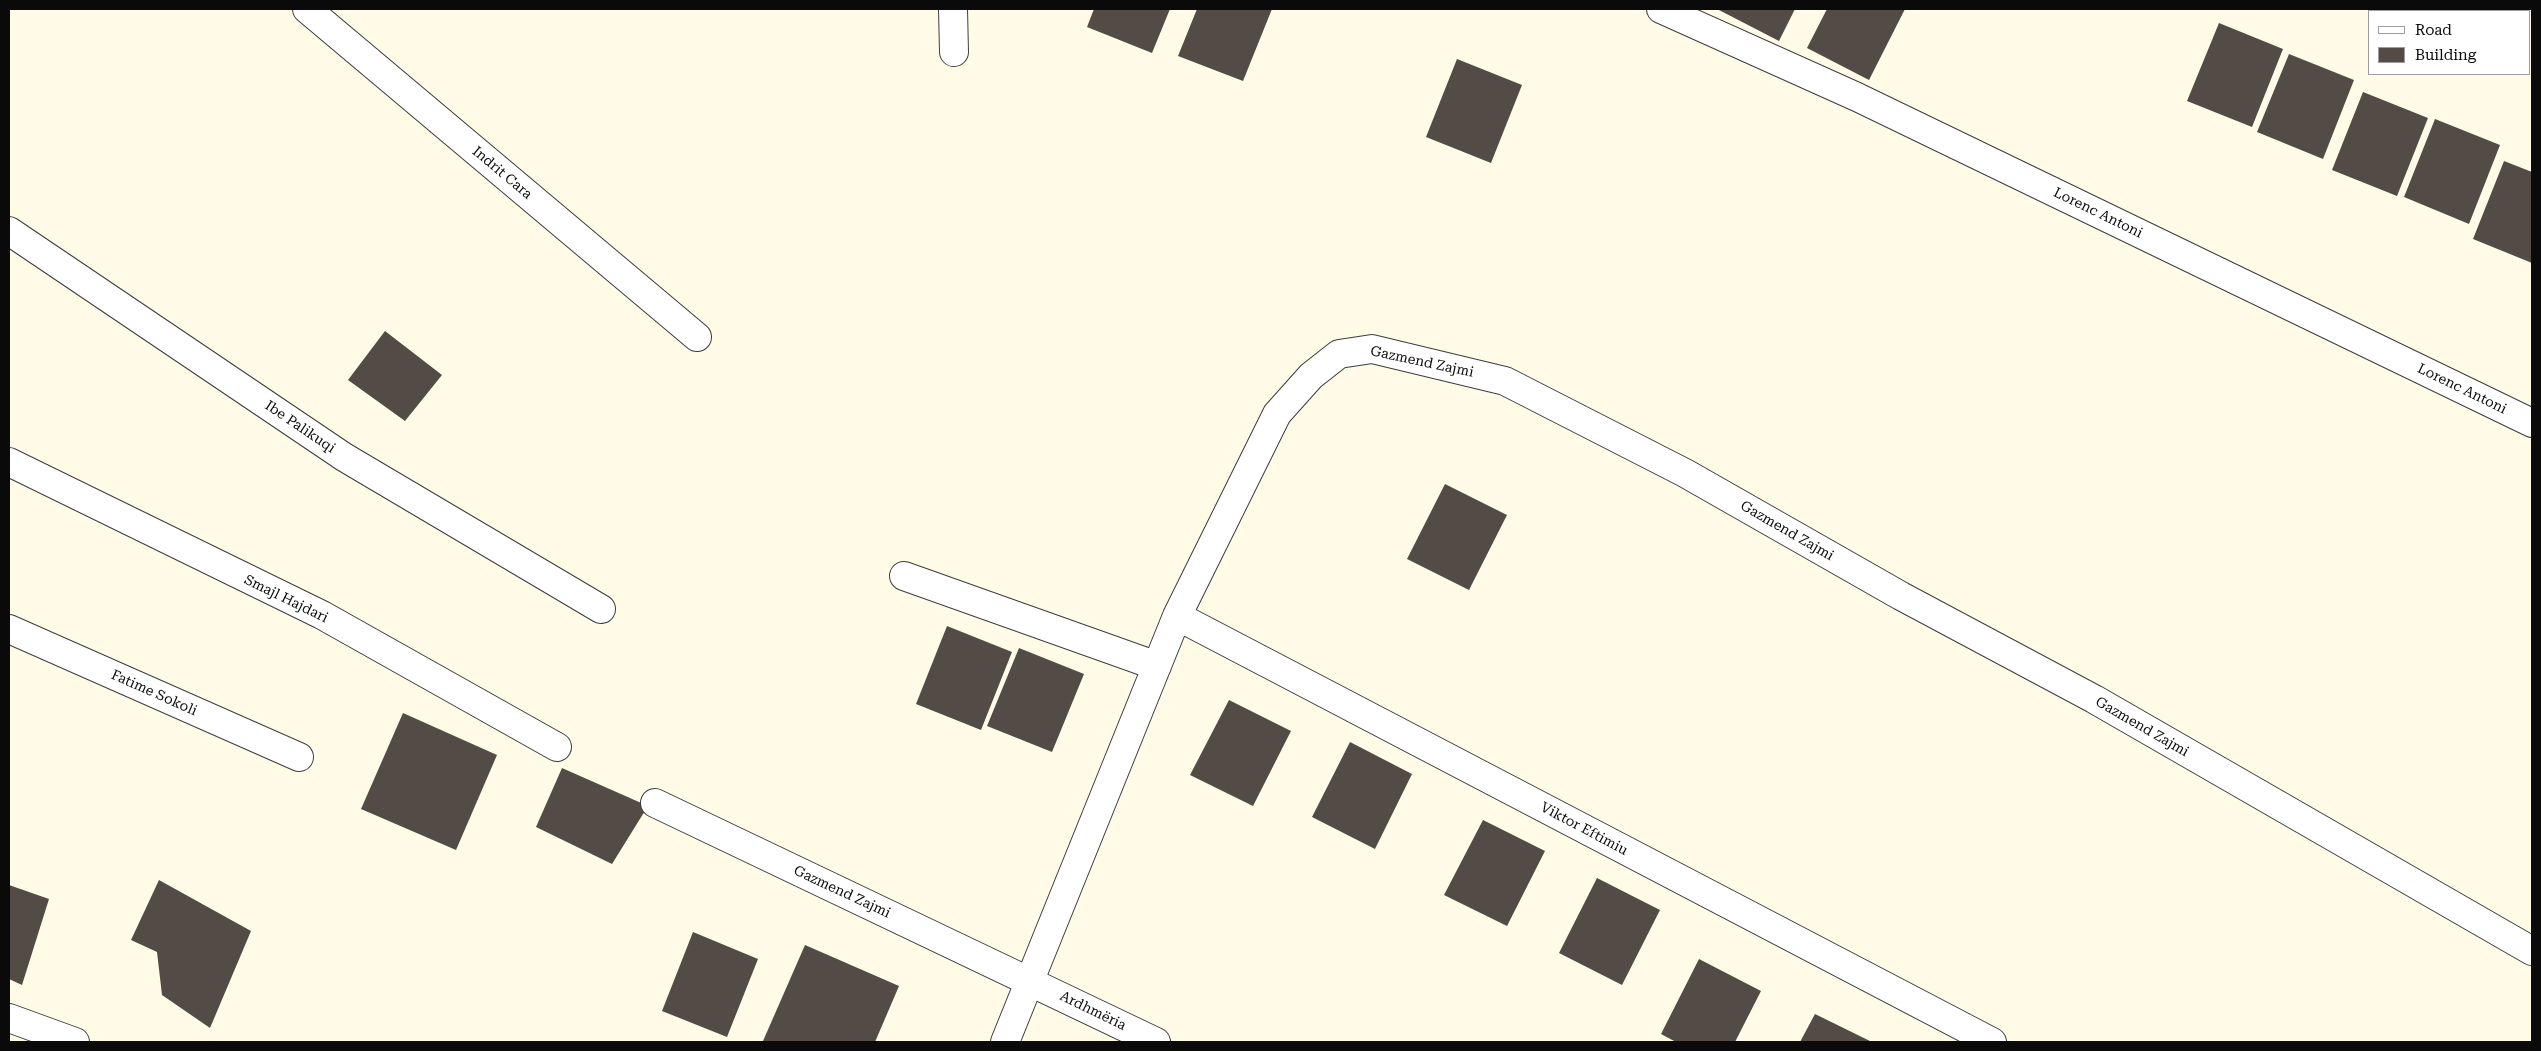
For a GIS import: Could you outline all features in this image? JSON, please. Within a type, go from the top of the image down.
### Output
[{"type":"street","name":"Indrit Cara","points":[[307,9],[697,337]]},
{"type":"street","points":[[953,9],[954,52]]},
{"type":"street","name":"Lorenc Antoni","points":[[1660,9],[1866,102],[2532,423]]},
{"type":"street","name":"Ibe Palikuqi","points":[[9,231],[344,457],[601,609]]},
{"type":"street","name":"Gazmend Zajmi","points":[[1005,1042],[1177,616],[1278,414],[1311,376],[1339,354],[1372,349],[1505,381],[1685,473],[1901,596],[2094,699],[2532,951]]},
{"type":"street","name":"Smajl Hajdari","points":[[9,462],[322,615],[557,747]]},
{"type":"street","points":[[904,576],[1157,666]]},
{"type":"street","name":"Viktor Eftimiu","points":[[1177,616],[1992,1042]]},
{"type":"street","name":"Fatime Sokoli","points":[[9,630],[299,757]]},
{"type":"street","name":"Gazmend Zajmi","points":[[655,803],[1029,980]]},
{"type":"street","name":"Ardhmëria","points":[[1029,980],[1156,1042]]},
{"type":"street","points":[[9,1018],[75,1042]]},
{"type":"building","points":[[1094,9],[1170,9],[1152,53],[1087,27]]},
{"type":"building","points":[[1197,9],[1272,9],[1243,81],[1178,56]]},
{"type":"building","points":[[1717,9],[1795,9],[1779,41]]},
{"type":"building","points":[[1827,9],[1905,9],[1869,80],[1807,48]]},
{"type":"building","points":[[2219,23],[2283,49],[2252,127],[2187,101]]},
{"type":"building","points":[[2289,54],[2354,80],[2323,159],[2257,132]]},
{"type":"building","points":[[1457,59],[1522,85],[1491,163],[1426,137]]},
{"type":"building","points":[[2363,92],[2428,118],[2397,196],[2332,170]]},
{"type":"building","points":[[2435,119],[2500,145],[2469,224],[2404,197]]},
{"type":"building","points":[[2504,161],[2532,172],[2532,263],[2473,239]]},
{"type":"building","points":[[385,331],[442,375],[405,421],[348,380]]},
{"type":"building","points":[[1445,484],[1507,515],[1469,590],[1407,559]]},
{"type":"building","points":[[947,626],[1012,652],[981,730],[916,704]]},
{"type":"building","points":[[1019,648],[1084,674],[1052,752],[987,726]]},
{"type":"building","points":[[1229,700],[1291,731],[1253,806],[1190,775]]},
{"type":"building","points":[[403,713],[497,755],[456,850],[361,809]]},
{"type":"building","points":[[1350,742],[1412,774],[1375,849],[1312,817]]},
{"type":"building","points":[[562,768],[648,806],[612,864],[536,827]]},
{"type":"building","points":[[1483,820],[1545,851],[1507,926],[1444,895]]},
{"type":"building","points":[[1597,878],[1660,910],[1622,985],[1559,953]]},
{"type":"building","points":[[159,880],[251,931],[210,1028],[162,995],[157,952],[131,940]]},
{"type":"building","points":[[9,885],[49,899],[22,985],[9,979]]},
{"type":"building","points":[[693,932],[758,959],[727,1037],[662,1011]]},
{"type":"building","points":[[805,945],[899,986],[875,1042],[763,1041]]},
{"type":"building","points":[[1699,959],[1761,991],[1735,1042],[1676,1042],[1661,1034]]},
{"type":"building","points":[[1815,1014],[1872,1042],[1800,1042]]}]
